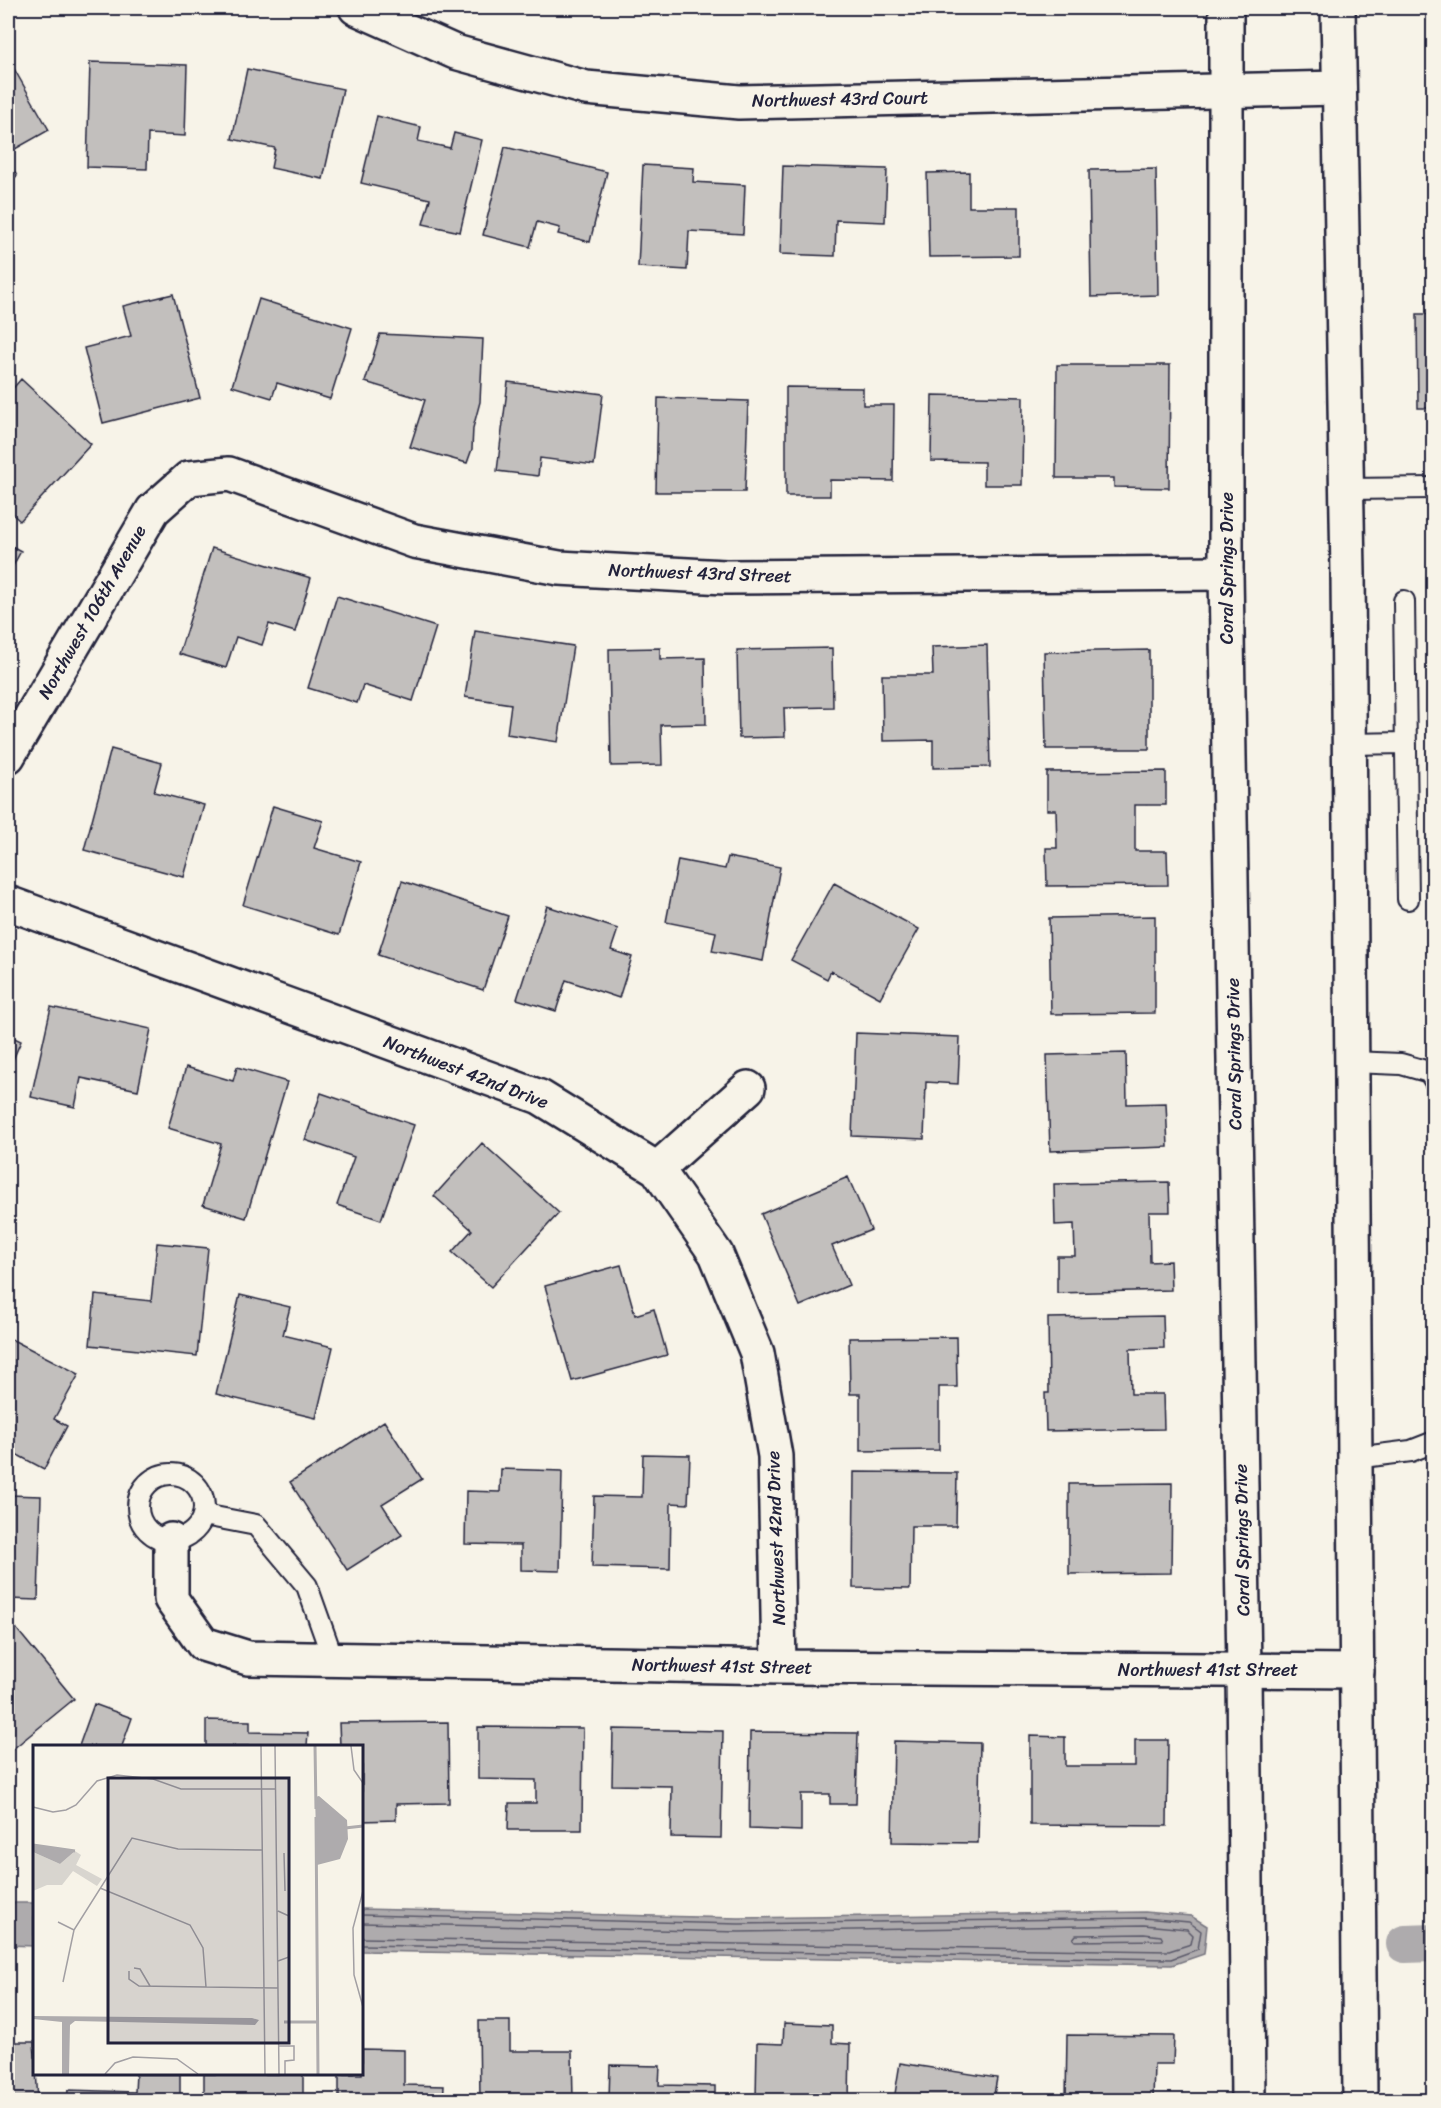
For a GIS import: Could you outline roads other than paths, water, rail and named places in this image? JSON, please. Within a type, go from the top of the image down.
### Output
[{"type":"street","name":"Northwest 43rd Court","points":[[356,8],[455,52],[585,88],[739,102],[1339,88]]},
{"type":"street","name":"Coral Springs Drive","points":[[1226,8],[1226,573],[1244,1670],[1248,2100]]},
{"type":"street","points":[[1338,8],[1347,489],[1360,2100]]},
{"type":"street","name":"Northwest 43rd Street","points":[[189,478],[229,474],[414,541],[559,568],[725,577],[1226,573]]},
{"type":"street","name":"Northwest 106th Avenue","points":[[8,756],[153,510],[189,478]]},
{"type":"street","name":"Northwest 42nd Drive","points":[[8,903],[540,1097],[657,1169],[716,1254],[757,1353],[775,1456],[779,1667]]},
{"type":"street","points":[[657,1169],[748,1088]]},
{"type":"street","name":"Northwest 41st Street","points":[[171,1540],[171,1599],[203,1644],[248,1658],[779,1667],[1357,1671]]},
{"type":"lane","points":[[1347,489],[1434,488]]},
{"type":"lane","points":[[1404,601],[1408,899]]},
{"type":"lane","points":[[1349,744],[1406,743]]},
{"type":"lane","points":[[1352,1062],[1401,1064],[1429,1072],[1434,1080]]},
{"type":"lane","points":[[1355,1458],[1411,1451],[1434,1442]]},
{"type":"lane","points":[[166,1475],[187,1478],[202,1494],[204,1515],[192,1533],[171,1540],[151,1533],[139,1515],[138,1504],[147,1484],[166,1475]]},
{"type":"lane","points":[[204,1515],[256,1525],[307,1586],[333,1659]]},
{"type":"water","points":[[8,1903],[33,1903],[33,1946],[8,1945]]},
{"type":"water","points":[[363,1909],[739,1918],[1145,1912],[1191,1916],[1207,1926],[1204,1954],[1172,1965],[363,1951]]},
{"type":"waterway","points":[[1405,1944],[1434,1943]]}]
